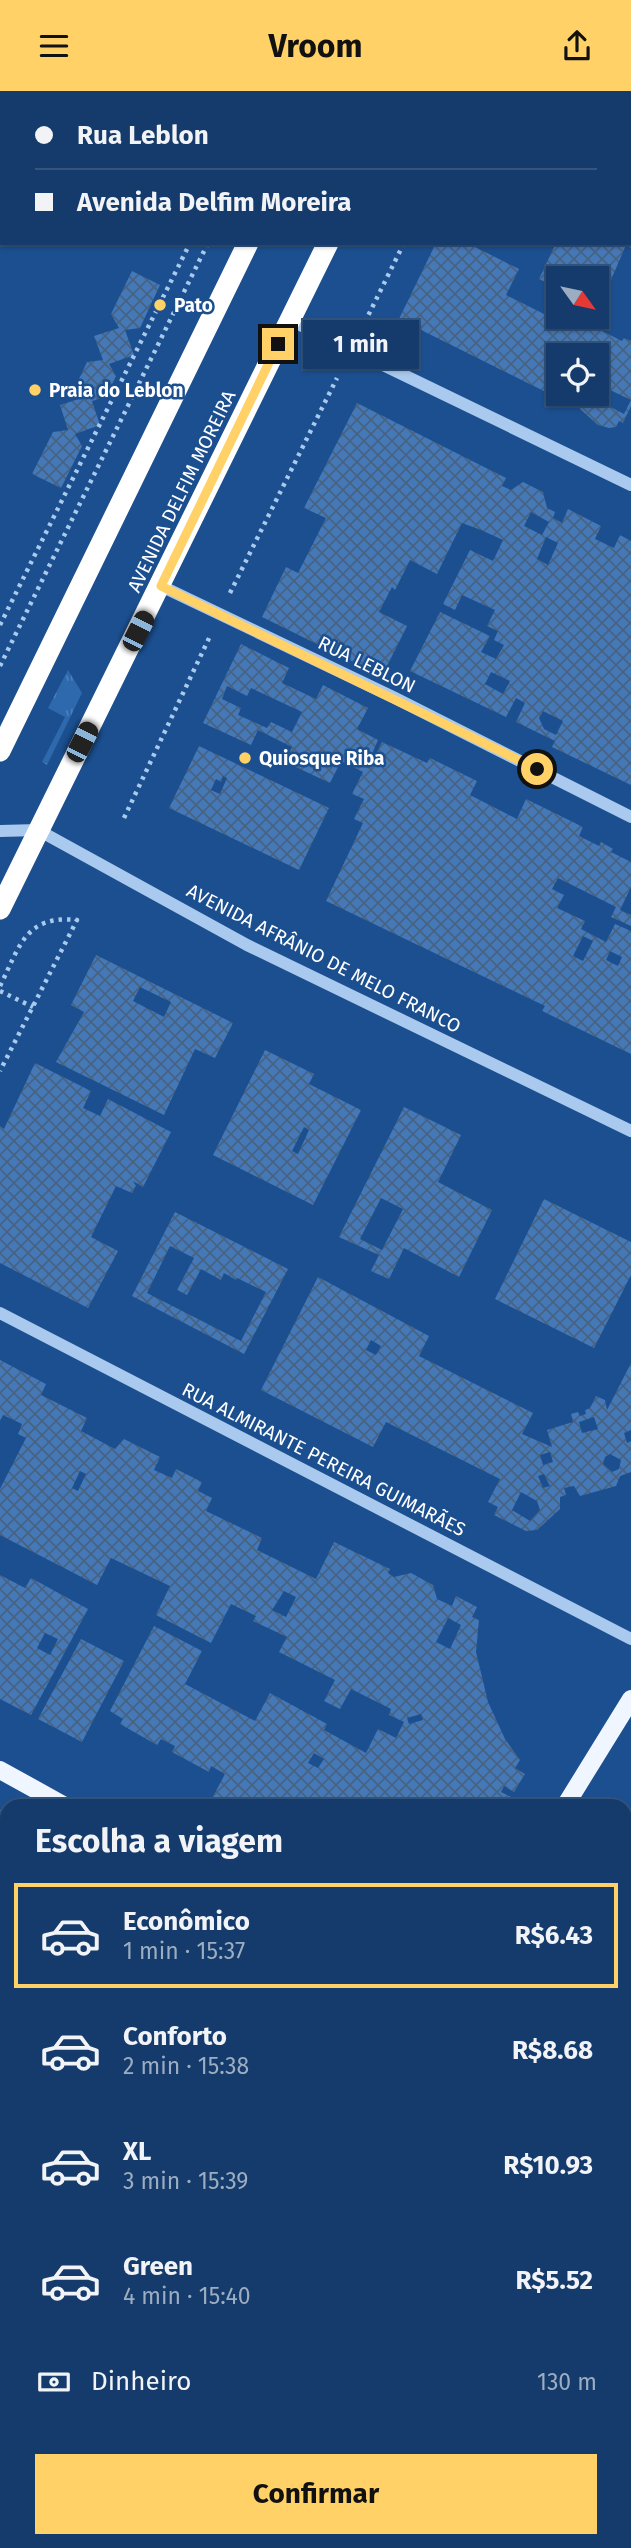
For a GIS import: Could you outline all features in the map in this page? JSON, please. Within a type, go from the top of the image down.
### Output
[{"type":"highway","points":[[0,751],[247,245]]},
{"type":"highway","name":"AVENIDA DELFIM MOREIRA","points":[[0,909],[327,245]]},
{"type":"main road","points":[[569,1799],[631,1699]]},
{"type":"main road","points":[[0,1770],[52,1799]]},
{"type":"street","points":[[290,320],[631,485]]},
{"type":"street","name":"RUA LEBLON","points":[[161,586],[395,698],[631,817]]},
{"type":"street","points":[[0,831],[38,830]]},
{"type":"street","name":"AVENIDA AFRÂNIO DE MELO FRANCO","points":[[38,830],[247,945],[631,1131]]},
{"type":"street","name":"RUA ALMIRANTE PEREIRA GUIMARÃES","points":[[0,1313],[631,1639]]},
{"type":"path","points":[[0,625],[189,245]]},
{"type":"path","points":[[0,666],[207,245]]},
{"type":"path","points":[[361,330],[403,245]]},
{"type":"path","points":[[229,595],[337,378]]},
{"type":"path","points":[[124,818],[213,630]]},
{"type":"path","points":[[0,1071],[33,1007],[77,920],[57,918],[33,928],[22,942],[0,989],[33,1007]]},
{"type":"green space","points":[[68,670],[82,693],[47,765],[42,762],[65,717],[48,708]]},
{"type":"building","points":[[435,245],[471,245],[519,269],[506,295],[546,315],[546,329],[598,329],[622,341],[624,338],[631,341],[631,400],[609,389],[609,343],[546,343],[546,392],[399,319]]},
{"type":"building","points":[[555,245],[626,245],[611,280],[609,266],[546,266],[546,282],[539,279]]},
{"type":"building","points":[[132,271],[160,285],[140,328],[125,330],[134,355],[109,364],[116,376],[106,397],[92,401],[100,425],[75,434],[82,446],[61,488],[32,474],[53,432],[68,430],[60,405],[85,397],[77,383],[87,362],[103,360],[94,336],[119,328],[111,314]]},
{"type":"building","points":[[631,400],[623,423],[619,421],[616,427],[598,425],[580,409],[581,406],[609,406],[624,414]]},
{"type":"building","points":[[357,403],[506,478],[502,486],[511,490],[523,482],[543,492],[547,508],[555,512],[553,518],[562,523],[568,509],[601,526],[595,539],[614,548],[620,535],[631,541],[631,785],[552,747],[555,741],[516,722],[525,703],[516,698],[506,717],[410,671],[440,612],[490,636],[481,652],[496,659],[504,645],[494,640],[498,631],[487,626],[495,610],[462,595],[455,610],[443,604],[470,550],[493,561],[503,540],[462,523],[437,574],[410,560],[395,590],[392,587],[379,612],[407,626],[382,676],[262,617],[286,567],[298,573],[326,518],[304,508]],"holes":[[[531,512],[549,522],[542,535],[524,526]],[[546,537],[558,543],[548,565],[537,559]],[[491,672],[510,681],[503,694],[485,684]],[[543,711],[563,721],[556,735],[544,729],[539,718]]]},
{"type":"building","points":[[241,644],[289,668],[282,683],[316,699],[323,685],[368,708],[357,729],[378,740],[371,756],[374,758],[382,742],[427,763],[430,758],[477,781],[470,795],[517,819],[526,799],[583,827],[579,836],[599,846],[601,842],[613,849],[611,852],[631,862],[631,887],[620,910],[631,915],[631,926],[611,917],[616,907],[558,878],[552,889],[564,895],[557,908],[585,921],[581,929],[606,942],[615,924],[631,931],[631,1054],[542,1011],[545,1006],[326,901],[363,823],[354,819],[364,799],[352,794],[363,772],[341,761],[330,783],[285,762],[292,747],[258,730],[251,745],[203,723]],"holes":[[[227,686],[247,696],[251,688],[302,712],[292,732],[271,722],[267,728],[238,715],[241,708],[222,699]],[[583,936],[593,941],[583,961],[573,956]],[[610,951],[622,957],[618,966],[606,960]]]},
{"type":"building","points":[[199,746],[329,808],[299,870],[169,808]],"holes":[[[223,776],[227,778],[220,794],[211,790],[216,779],[221,782]]]},
{"type":"building","points":[[96,955],[233,1023],[215,1058],[195,1049],[164,1115],[56,1062],[84,1012],[71,1005]],"holes":[[[140,987],[171,1002],[164,1017],[133,1001]]]},
{"type":"building","points":[[265,1050],[314,1074],[309,1084],[361,1110],[313,1205],[213,1155]],"holes":[[[304,1127],[309,1130],[298,1154],[292,1151]]]},
{"type":"building","points":[[35,1063],[91,1091],[83,1108],[100,1116],[108,1099],[171,1132],[143,1187],[133,1181],[136,1186],[132,1193],[116,1186],[91,1237],[118,1251],[88,1308],[0,1263],[0,1126],[4,1129]]},
{"type":"building","points":[[404,1107],[461,1135],[438,1182],[492,1210],[459,1277],[404,1248],[389,1279],[371,1271],[379,1255],[339,1237]],"holes":[[[381,1198],[403,1209],[382,1250],[360,1239]]]},
{"type":"building","points":[[544,1199],[631,1242],[631,1275],[594,1348],[495,1299]]},
{"type":"building","points":[[175,1212],[288,1269],[244,1354],[132,1296]],"holes":[[[170,1246],[194,1258],[177,1290],[187,1295],[201,1269],[221,1280],[224,1273],[266,1292],[241,1341],[147,1293]]]},
{"type":"building","points":[[318,1277],[429,1336],[419,1356],[533,1413],[522,1434],[552,1447],[547,1430],[573,1422],[571,1414],[586,1414],[585,1410],[590,1408],[596,1396],[605,1400],[607,1410],[631,1363],[631,1430],[624,1433],[627,1443],[631,1441],[631,1472],[620,1476],[616,1486],[580,1496],[574,1486],[564,1488],[566,1495],[560,1497],[560,1509],[537,1530],[526,1531],[494,1515],[498,1507],[488,1502],[500,1479],[386,1422],[373,1447],[261,1390]],"holes":[[[371,1340],[381,1346],[376,1355],[366,1350]],[[594,1417],[598,1429],[582,1433],[579,1422]],[[550,1452],[553,1462],[543,1465],[540,1455]],[[610,1454],[621,1460],[619,1469],[612,1472],[603,1464],[605,1457]],[[544,1474],[550,1486],[543,1488],[538,1476]],[[521,1492],[537,1501],[540,1510],[530,1521],[512,1510]]]},
{"type":"building","points":[[0,1360],[46,1384],[41,1395],[87,1418],[81,1431],[115,1449],[124,1439],[160,1457],[154,1470],[172,1478],[176,1469],[202,1482],[198,1491],[212,1498],[206,1511],[262,1538],[257,1550],[316,1579],[334,1542],[390,1569],[388,1573],[394,1577],[411,1573],[433,1585],[437,1599],[452,1606],[456,1596],[477,1607],[472,1617],[479,1620],[476,1652],[488,1702],[505,1739],[520,1760],[515,1768],[525,1774],[514,1792],[504,1786],[501,1792],[511,1797],[510,1799],[212,1799],[225,1774],[211,1766],[209,1772],[172,1752],[175,1746],[161,1739],[157,1745],[120,1724],[123,1719],[110,1711],[154,1626],[202,1651],[185,1684],[255,1721],[270,1693],[327,1724],[324,1730],[366,1753],[378,1729],[396,1738],[404,1722],[389,1715],[391,1709],[351,1689],[340,1709],[324,1701],[335,1680],[279,1652],[287,1637],[253,1621],[256,1616],[231,1604],[211,1643],[156,1615],[170,1586],[111,1558],[97,1585],[0,1535],[0,1489],[26,1438],[18,1434],[22,1424],[3,1415],[0,1421]],"holes":[[[80,1471],[86,1474],[78,1491],[72,1488]],[[284,1591],[296,1597],[286,1617],[272,1610]],[[448,1618],[461,1625],[450,1649],[436,1642]],[[421,1714],[423,1720],[409,1724],[407,1718]],[[314,1753],[324,1759],[318,1768],[308,1763]]]},
{"type":"building","points":[[0,1575],[25,1588],[31,1578],[88,1609],[31,1715],[0,1699]],"holes":[[[45,1633],[58,1639],[50,1655],[37,1648]]]},
{"type":"building","points":[[81,1639],[124,1661],[82,1742],[38,1719]]},
{"type":"place","name":"Pato","points":[[160,305]]},
{"type":"place","name":"Praia do Leblon","points":[[35,390]]},
{"type":"place","name":"Quiosque Riba","points":[[245,758]]},
{"type":"route","points":[[278,344],[161,586],[537,769]]}]
